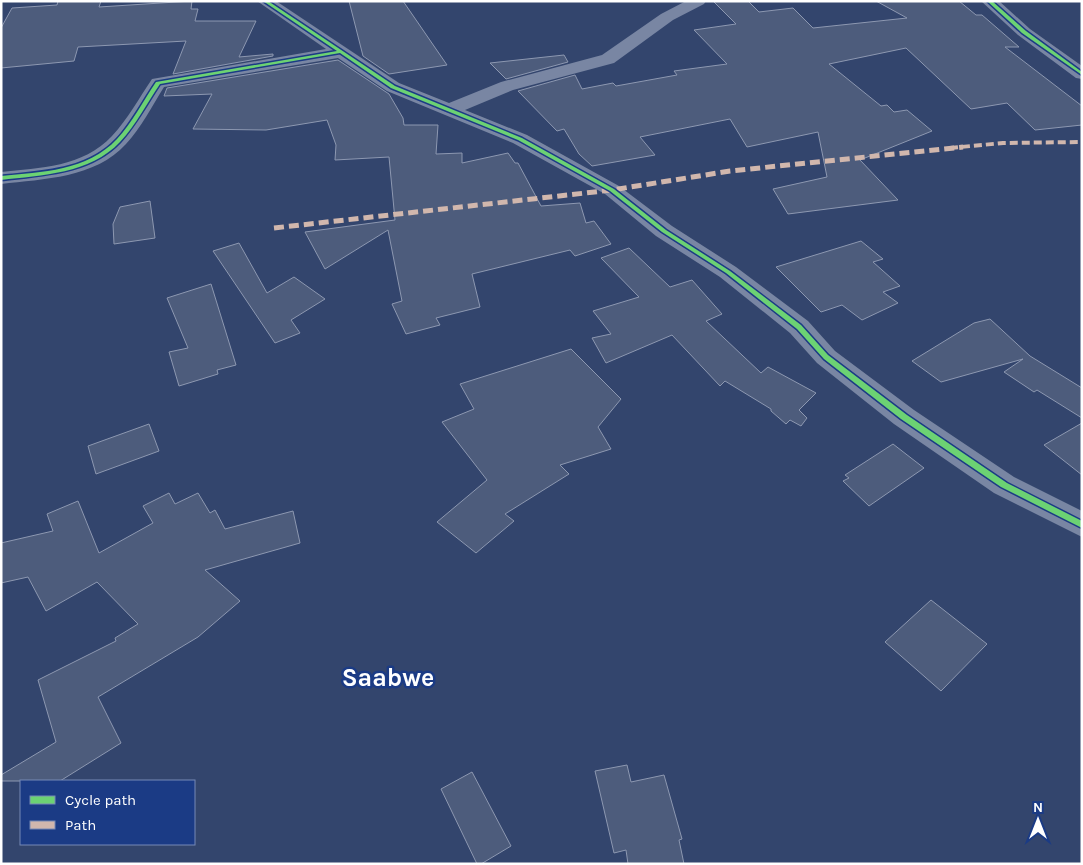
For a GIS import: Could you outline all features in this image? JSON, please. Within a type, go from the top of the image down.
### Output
[{"type":"street","points":[[265,1],[393,87],[520,139],[612,190],[664,231],[728,272],[799,327],[826,357],[904,417],[1004,485],[1082,525]]},
{"type":"street","points":[[448,110],[507,86],[608,59],[666,17],[698,1]]},
{"type":"street","points":[[989,1],[1024,32],[1082,74]]},
{"type":"street","points":[[1,178],[69,169],[97,158],[118,141],[158,83],[340,52]]},
{"type":"building","points":[[58,1],[101,1],[99,7],[192,1],[191,9],[198,9],[195,21],[256,21],[239,57],[273,54],[273,56],[173,74],[186,41],[78,47],[74,61],[1,68],[1,28],[12,8],[57,5]]},
{"type":"building","points":[[349,1],[403,1],[447,65],[389,74],[363,56]]},
{"type":"building","points":[[713,1],[748,1],[759,12],[793,8],[813,28],[907,18],[876,1],[959,1],[976,15],[982,15],[1019,47],[1005,47],[1082,106],[1082,125],[1035,130],[1007,103],[971,109],[906,48],[829,64],[881,106],[887,105],[894,112],[907,110],[932,131],[860,160],[898,200],[788,214],[773,189],[827,177],[818,132],[747,147],[730,119],[640,137],[655,155],[592,166],[579,154],[564,129],[557,131],[518,91],[575,75],[582,89],[613,83],[616,86],[677,75],[674,71],[727,64],[694,30],[736,24]]},
{"type":"building","points":[[564,55],[568,62],[506,79],[490,63]]},
{"type":"building","points":[[338,60],[389,94],[403,118],[404,125],[438,125],[436,154],[462,153],[462,163],[508,153],[515,163],[518,163],[541,206],[580,203],[586,223],[594,221],[611,244],[575,256],[570,250],[472,274],[480,307],[436,318],[440,325],[406,334],[392,304],[402,301],[388,230],[325,269],[305,232],[395,220],[389,157],[335,160],[336,145],[327,120],[266,130],[193,129],[212,94],[164,96],[167,88]]},
{"type":"building","points":[[150,201],[155,238],[114,244],[113,224],[120,207]]},
{"type":"building","points":[[861,241],[883,259],[873,262],[900,286],[883,292],[898,303],[862,320],[842,305],[821,312],[776,267]]},
{"type":"building","points":[[239,243],[267,293],[294,277],[325,299],[291,320],[300,333],[275,343],[213,251]]},
{"type":"building","points":[[629,248],[670,287],[692,280],[722,314],[706,321],[761,373],[768,367],[816,393],[799,410],[807,418],[801,426],[790,420],[786,424],[771,409],[725,381],[720,386],[672,335],[606,363],[592,338],[611,334],[593,311],[639,297],[601,258]]},
{"type":"building","points":[[211,284],[236,365],[217,370],[218,374],[179,386],[169,352],[188,348],[167,298]]},
{"type":"building","points":[[990,319],[1030,356],[1082,388],[1082,418],[1037,390],[1034,392],[1004,372],[1023,359],[941,382],[912,361],[974,323]]},
{"type":"building","points":[[571,349],[621,399],[598,427],[611,449],[560,465],[569,474],[505,514],[514,521],[476,553],[437,522],[487,480],[442,422],[474,409],[460,384]]},
{"type":"building","points":[[1082,423],[1082,475],[1044,445]]},
{"type":"building","points":[[149,424],[159,451],[96,474],[88,446]]},
{"type":"building","points":[[893,444],[924,468],[869,506],[843,481],[849,478],[845,475]]},
{"type":"building","points":[[169,493],[175,504],[198,493],[210,513],[215,510],[225,529],[293,511],[300,543],[205,570],[240,601],[198,637],[98,697],[121,743],[62,780],[1,781],[1,775],[56,742],[38,680],[116,641],[115,638],[138,624],[97,582],[46,611],[28,577],[1,583],[1,543],[53,531],[47,514],[78,501],[99,553],[153,523],[143,506]]},
{"type":"building","points":[[931,600],[987,644],[941,691],[885,642]]},
{"type":"building","points":[[627,765],[631,782],[664,775],[682,839],[679,840],[684,864],[628,864],[626,850],[614,853],[595,771]]},
{"type":"building","points":[[472,772],[511,846],[481,864],[477,864],[441,789]]},
{"type":"marked path","points":[[274,228],[612,190],[730,171],[814,162],[1003,143],[1082,142]]},
{"type":"cycle path","points":[[265,1],[393,87],[520,139],[612,190],[664,231],[728,272],[799,327],[826,357],[904,417],[1004,485],[1082,525]]},
{"type":"cycle path","points":[[989,1],[1024,32],[1082,74]]},
{"type":"cycle path","points":[[1,178],[64,170],[94,159],[108,151],[134,120],[158,83],[340,52]]},
{"type":"district","name":"Saabwe","points":[[388,677]]}]
